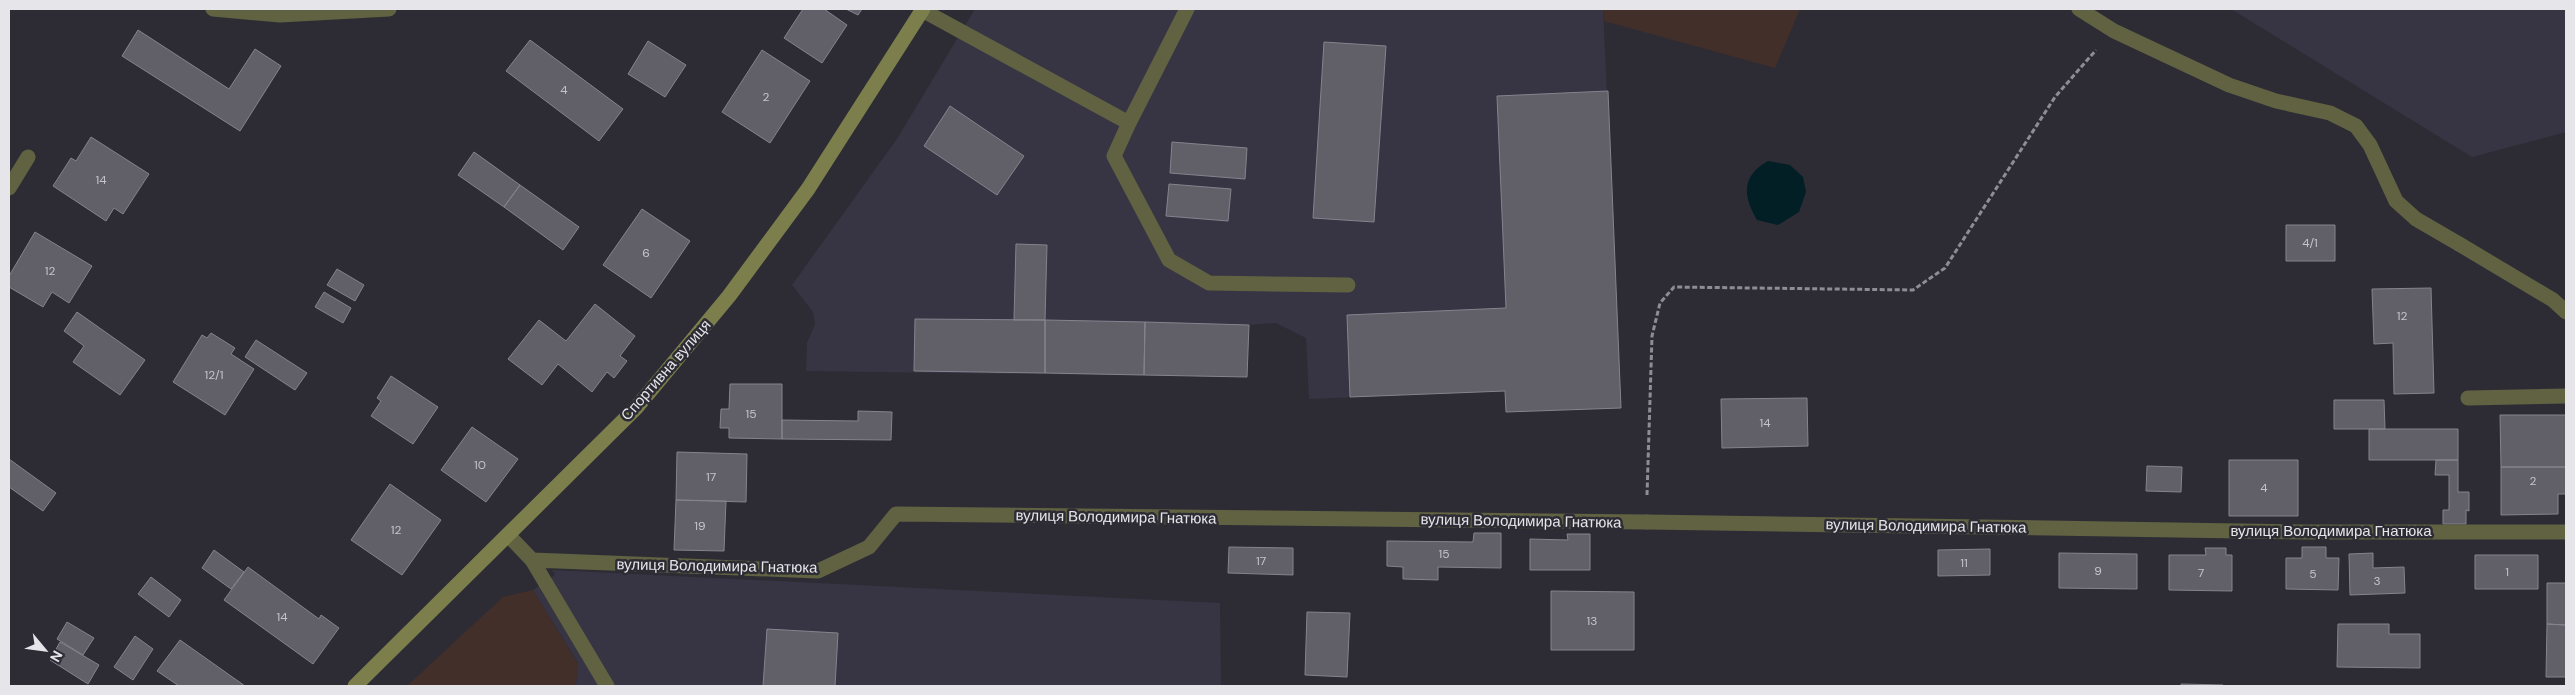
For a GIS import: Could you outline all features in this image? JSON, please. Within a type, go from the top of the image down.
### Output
[{"type":"street","points":[[213,9],[280,15],[389,9]]},
{"type":"street","points":[[1187,9],[1114,156],[1169,260],[1210,283],[1348,285]]},
{"type":"street","points":[[2079,9],[2114,31],[2229,85],[2276,101],[2330,113],[2356,126],[2370,145],[2396,202],[2416,219],[2553,300],[2566,312]]},
{"type":"street","points":[[923,10],[1129,123]]},
{"type":"street","name":"Спортивна вулиця","points":[[355,686],[636,408],[729,296],[808,189],[923,10]]},
{"type":"street","points":[[9,188],[28,157]]},
{"type":"street","points":[[2468,398],[2566,396]]},
{"type":"street","name":"вулиця Володимира Гнатюка","points":[[532,560],[818,571],[869,547],[896,514],[1647,522],[2307,532],[2566,532]]},
{"type":"street","points":[[508,535],[532,560],[607,686]]},
{"type":"path","points":[[1647,522],[1652,336],[1660,303],[1674,287],[1913,290],[1945,268],[2055,97],[2114,31]]},
{"type":"shaded area","points":[[975,9],[1603,9],[1621,408],[1506,412],[1505,391],[1309,399],[1306,338],[1276,323],[1249,325],[1247,377],[806,371],[807,343],[815,324],[813,312],[792,285],[897,139]]},
{"type":"shaded area","points":[[1603,9],[1800,9],[1775,68],[1604,21]]},
{"type":"shaded area","points":[[2231,9],[2566,9],[2566,132],[2472,157]]},
{"type":"shaded area","points":[[552,570],[1220,603],[1221,686],[576,686],[578,663],[533,590],[555,575]]},
{"type":"shaded area","points":[[533,590],[578,664],[576,686],[407,686],[503,597]]},
{"type":"water","points":[[1768,161],[1790,165],[1803,177],[1806,192],[1799,212],[1778,225],[1757,220],[1747,195],[1747,187],[1753,173]]},
{"type":"building","points":[[803,9],[824,9],[847,25],[822,63],[784,38]]},
{"type":"building","points":[[846,9],[862,9],[858,15]]},
{"type":"building","points":[[138,30],[229,89],[255,49],[281,66],[240,131],[122,56]]},
{"type":"building","points":[[530,40],[623,109],[599,141],[506,71]]},
{"type":"building","points":[[648,41],[686,65],[665,97],[628,74]]},
{"type":"building","points":[[1324,42],[1386,46],[1374,222],[1313,218]]},
{"type":"building","points":[[762,50],[810,81],[770,143],[722,112]]},
{"type":"building","points":[[1608,91],[1621,408],[1506,412],[1505,391],[1350,397],[1347,315],[1506,308],[1497,96]]},
{"type":"building","points":[[950,106],[1024,156],[997,195],[924,146]]},
{"type":"building","points":[[91,137],[149,174],[123,214],[114,208],[106,221],[53,186],[71,158],[76,161]]},
{"type":"building","points":[[1172,142],[1247,148],[1245,179],[1170,173]]},
{"type":"building","points":[[474,152],[520,185],[504,207],[458,175]]},
{"type":"building","points":[[1169,184],[1231,189],[1228,221],[1166,216]]},
{"type":"building","points":[[520,185],[579,227],[563,250],[504,207]]},
{"type":"building","points":[[642,209],[690,241],[651,298],[603,265]]},
{"type":"building","points":[[2286,225],[2335,225],[2335,261],[2286,261]]},
{"type":"building","points":[[35,232],[92,266],[69,303],[52,292],[43,307],[9,287],[9,276]]},
{"type":"building","points":[[1016,244],[1047,245],[1045,320],[1014,320]]},
{"type":"building","points":[[337,269],[364,285],[355,301],[327,285]]},
{"type":"building","points":[[2431,288],[2434,393],[2394,394],[2393,343],[2374,344],[2372,289]]},
{"type":"building","points":[[324,292],[351,308],[343,323],[315,307]]},
{"type":"building","points":[[595,304],[635,336],[620,356],[627,361],[614,378],[607,372],[592,392],[558,364],[542,385],[508,359],[539,320],[566,341]]},
{"type":"building","points":[[77,312],[145,360],[120,395],[73,362],[84,346],[64,331]]},
{"type":"building","points":[[915,319],[1045,320],[1045,373],[914,371]]},
{"type":"building","points":[[1045,320],[1145,322],[1144,375],[1045,373]]},
{"type":"building","points":[[1145,322],[1249,325],[1247,377],[1144,375]]},
{"type":"building","points":[[211,333],[235,348],[231,354],[254,369],[225,415],[173,382],[202,335],[207,338]]},
{"type":"building","points":[[256,340],[307,373],[295,390],[245,357]]},
{"type":"building","points":[[391,376],[438,407],[413,444],[371,416],[381,401],[377,398]]},
{"type":"building","points":[[730,384],[782,384],[782,439],[729,438],[729,428],[720,428],[721,409],[729,409]]},
{"type":"building","points":[[1807,398],[1808,446],[1722,448],[1721,399]]},
{"type":"building","points":[[2334,400],[2384,400],[2385,429],[2334,429]]},
{"type":"building","points":[[858,411],[892,412],[891,440],[782,439],[782,420],[858,421]]},
{"type":"building","points":[[2500,415],[2566,415],[2566,467],[2501,467]]},
{"type":"building","points":[[472,427],[518,459],[486,502],[441,470]]},
{"type":"building","points":[[2369,429],[2458,429],[2458,460],[2369,460]]},
{"type":"building","points":[[677,452],[747,454],[746,502],[676,500]]},
{"type":"building","points":[[9,459],[56,493],[43,511],[9,487]]},
{"type":"building","points":[[2229,460],[2298,460],[2298,516],[2229,516]]},
{"type":"building","points":[[2436,460],[2458,460],[2458,492],[2469,492],[2469,511],[2466,510],[2466,524],[2443,524],[2443,510],[2449,510],[2449,475],[2435,475]]},
{"type":"building","points":[[2147,466],[2182,467],[2181,492],[2146,491]]},
{"type":"building","points":[[2501,467],[2566,467],[2566,494],[2558,494],[2558,514],[2501,515]]},
{"type":"building","points":[[390,484],[441,520],[402,575],[351,540]]},
{"type":"building","points":[[676,500],[726,501],[724,551],[674,550]]},
{"type":"building","points":[[1474,533],[1501,533],[1501,568],[1438,567],[1438,580],[1403,579],[1403,567],[1387,566],[1387,541],[1473,542]]},
{"type":"building","points":[[1567,534],[1590,534],[1590,570],[1530,570],[1530,539],[1568,540]]},
{"type":"building","points":[[1229,547],[1293,548],[1293,575],[1228,573]]},
{"type":"building","points":[[2302,547],[2326,547],[2326,558],[2339,558],[2338,590],[2286,589],[2286,558],[2302,558]]},
{"type":"building","points":[[2205,548],[2226,548],[2226,555],[2232,555],[2232,591],[2169,590],[2169,555],[2206,555]]},
{"type":"building","points":[[1990,549],[1990,575],[1938,576],[1938,550]]},
{"type":"building","points":[[214,550],[244,572],[231,589],[202,568]]},
{"type":"building","points":[[2059,553],[2137,554],[2137,589],[2059,588]]},
{"type":"building","points":[[2373,553],[2373,568],[2404,567],[2405,593],[2350,595],[2349,554]]},
{"type":"building","points":[[2475,555],[2538,555],[2538,589],[2475,589]]},
{"type":"building","points":[[248,567],[319,619],[321,615],[339,628],[313,664],[224,600]]},
{"type":"building","points":[[151,577],[181,600],[169,617],[138,594]]},
{"type":"building","points":[[2547,583],[2566,583],[2566,625],[2547,624]]},
{"type":"building","points":[[1551,591],[1634,592],[1634,650],[1551,650]]},
{"type":"building","points":[[1307,612],[1350,613],[1347,677],[1305,675]]},
{"type":"building","points":[[67,622],[94,638],[83,655],[57,639]]},
{"type":"building","points":[[2338,624],[2389,624],[2389,634],[2420,634],[2420,668],[2337,667]]},
{"type":"building","points":[[2547,624],[2566,625],[2566,677],[2546,677]]},
{"type":"building","points":[[767,629],[838,633],[835,686],[763,686]]},
{"type":"building","points":[[135,636],[153,649],[133,680],[114,667]]},
{"type":"building","points":[[180,640],[245,686],[179,686],[157,671]]},
{"type":"building","points":[[60,642],[99,665],[88,684],[50,660]]},
{"type":"building","points":[[2181,684],[2223,685],[2223,686],[2181,686]]}]
